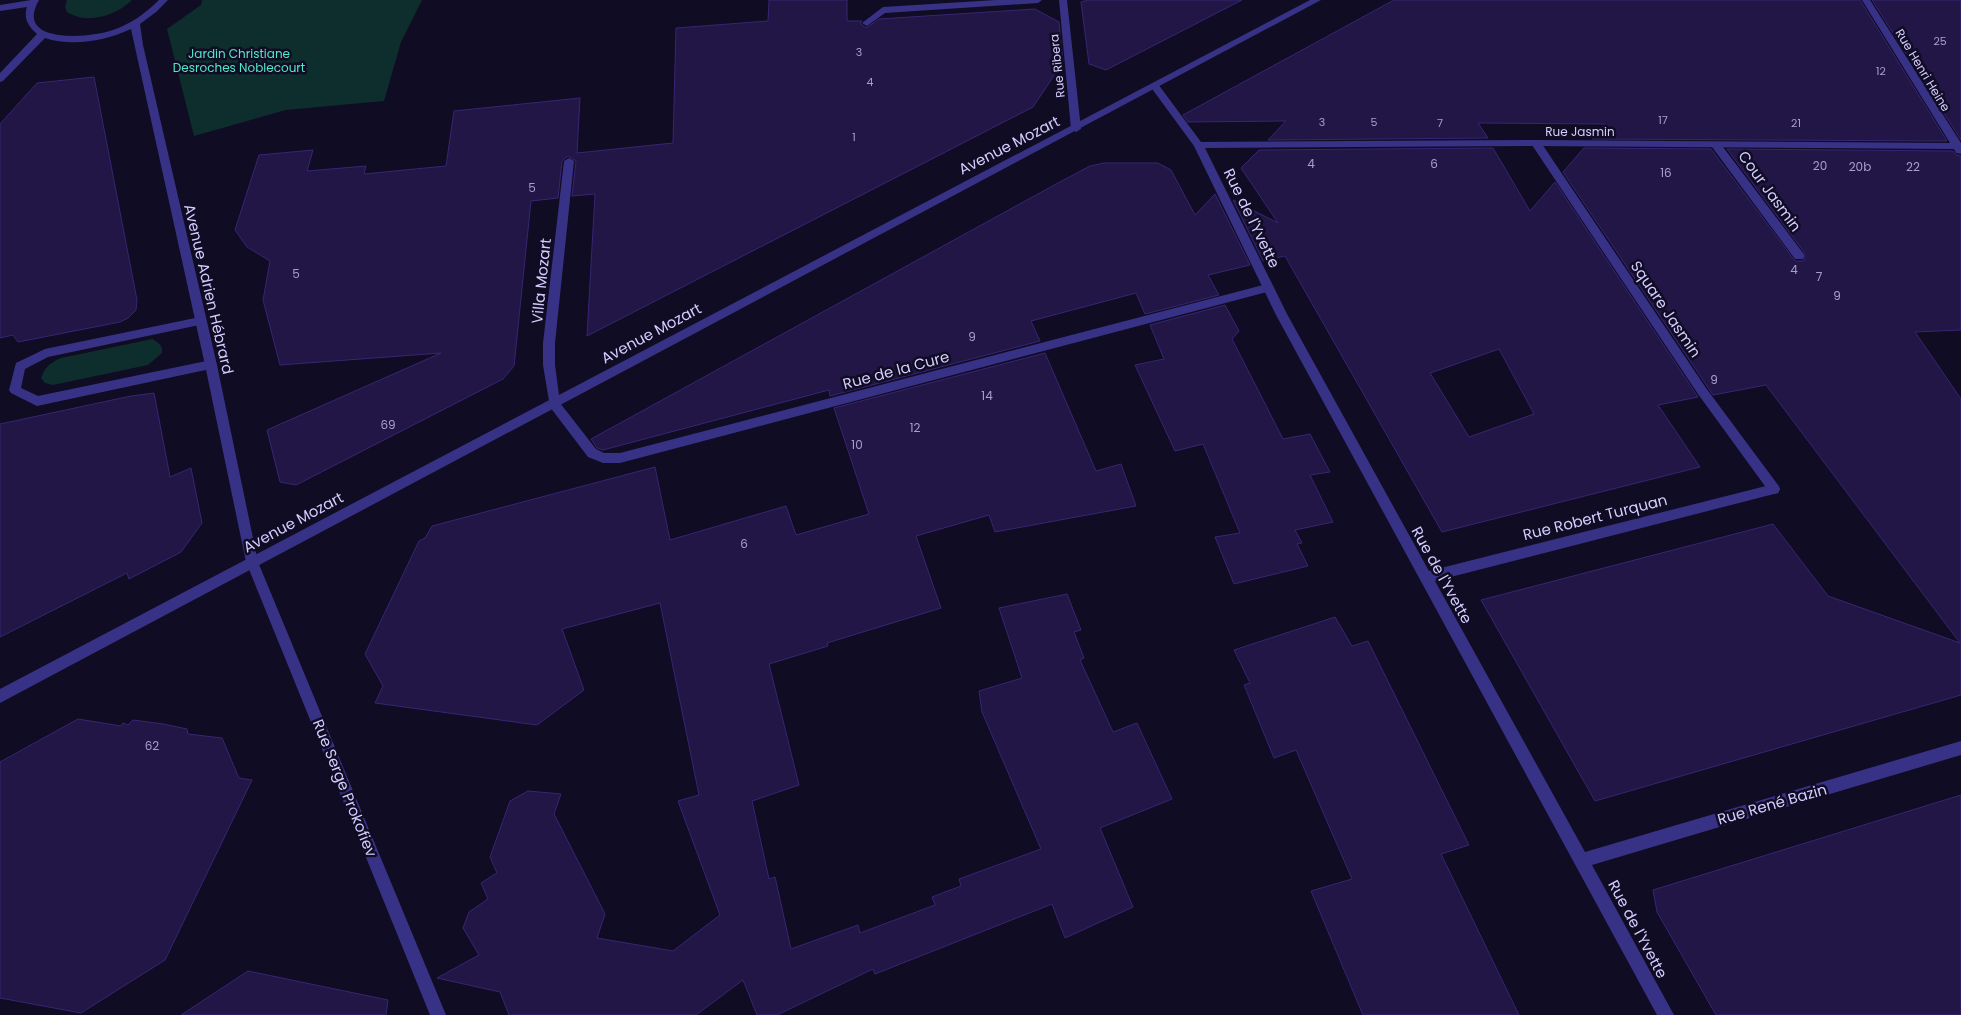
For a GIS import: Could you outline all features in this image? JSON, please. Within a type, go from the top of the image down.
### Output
[{"type":"street","points":[[34,2],[29,13],[30,21],[35,28],[43,34],[57,38],[75,39],[116,32],[135,24],[152,12],[164,0]]},
{"type":"street","points":[[866,23],[882,10],[1038,0]]},
{"type":"street","name":"Rue Ribera","points":[[1063,0],[1076,128]]},
{"type":"street","name":"Avenue Mozart","points":[[0,696],[1317,0]]},
{"type":"street","name":"Rue Henri Heine","points":[[1866,0],[1959,148]]},
{"type":"street","points":[[0,8],[34,2]]},
{"type":"street","name":"Avenue Adrien Hébrard","points":[[135,24],[143,71],[211,364],[252,562]]},
{"type":"street","points":[[0,79],[43,34]]},
{"type":"street","name":"Rue de l'Yvette","points":[[1155,86],[1198,145],[1267,288],[1666,1015]]},
{"type":"street","name":"Rue Jasmin","points":[[1198,145],[1536,143],[1959,148]]},
{"type":"street","name":"Square Jasmin","points":[[1536,143],[1702,391],[1774,489]]},
{"type":"street","name":"Cour Jasmin","points":[[1716,145],[1799,256]]},
{"type":"street","name":"Villa Mozart","points":[[554,404],[549,365],[549,343],[569,160]]},
{"type":"street","name":"Rue de la Cure","points":[[554,404],[592,453],[603,458],[620,458],[1267,288]]},
{"type":"street","points":[[200,321],[44,353],[20,366],[15,390],[36,401],[211,364]]},
{"type":"street","name":"Rue Robert Turquan","points":[[1425,578],[1774,489]]},
{"type":"street","name":"Rue Serge Prokofiev","points":[[252,562],[438,1015]]},
{"type":"street","name":"Rue René Bazin","points":[[1582,860],[1961,748]]},
{"type":"green space","points":[[67,0],[132,0],[110,14],[101,17],[83,18],[67,12],[65,7]]},
{"type":"green space","name":"Jardin Christiane Desroches Noblecourt","points":[[202,0],[422,0],[401,42],[384,101],[286,110],[194,136],[167,29],[201,5]]},
{"type":"green space","points":[[152,339],[160,344],[162,353],[148,365],[53,385],[45,383],[41,378],[48,366],[61,358]]},
{"type":"building","points":[[769,0],[847,0],[847,21],[862,21],[860,23],[866,28],[879,19],[1035,9],[1059,22],[1063,62],[1033,107],[587,336],[595,194],[572,196],[576,161],[568,156],[562,161],[558,198],[531,201],[514,366],[503,379],[296,485],[280,482],[267,430],[441,353],[280,365],[263,300],[270,261],[247,247],[235,230],[259,155],[313,150],[307,171],[366,166],[364,174],[446,166],[454,111],[580,98],[577,153],[673,143],[676,28],[768,21]]},
{"type":"building","points":[[1088,0],[1242,0],[1106,70],[1089,64],[1081,2]]},
{"type":"building","points":[[1394,0],[1860,0],[1947,141],[1592,139],[1605,124],[1478,123],[1488,138],[1268,140],[1286,121],[1188,122],[1183,115]]},
{"type":"building","points":[[1872,0],[1961,0],[1961,140]]},
{"type":"building","points":[[94,77],[137,300],[136,310],[128,318],[120,322],[18,342],[13,335],[0,338],[0,124],[37,83]]},
{"type":"building","points":[[1493,148],[1530,211],[1555,182],[1698,397],[1658,405],[1700,467],[1442,532],[1285,256],[1263,261],[1233,200],[1278,223],[1241,168],[1259,150]],"holes":[[[1499,349],[1534,414],[1469,437],[1430,373]]]},
{"type":"building","points":[[1584,148],[1711,149],[1795,261],[1804,261],[1804,252],[1727,149],[1953,151],[1956,155],[1961,156],[1961,330],[1915,332],[1961,399],[1961,695],[1595,801],[1481,600],[1773,524],[1828,596],[1960,643],[1766,385],[1713,395],[1563,172]]},
{"type":"building","points":[[1104,163],[1158,163],[1171,170],[1195,215],[1215,194],[1250,265],[1208,275],[1219,295],[1145,314],[1136,293],[1031,321],[1040,341],[830,396],[829,390],[603,450],[597,448],[591,439],[1058,183],[1090,166]]},
{"type":"building","points":[[1225,305],[1239,331],[1232,339],[1283,439],[1310,434],[1330,472],[1310,475],[1333,522],[1295,530],[1302,543],[1297,544],[1308,566],[1234,584],[1215,537],[1240,533],[1203,444],[1175,451],[1135,365],[1164,359],[1150,325]]},
{"type":"building","points":[[1045,353],[1096,471],[1121,464],[1136,506],[995,532],[989,515],[916,536],[941,608],[827,643],[828,646],[769,664],[799,785],[752,801],[769,879],[775,877],[791,949],[858,925],[860,933],[935,905],[932,897],[961,886],[959,879],[1041,849],[982,712],[979,691],[1022,678],[999,608],[1067,594],[1081,630],[1074,632],[1084,658],[1080,660],[1113,732],[1137,723],[1172,799],[1100,828],[1133,907],[1065,938],[1052,904],[875,974],[873,969],[777,1015],[757,1015],[743,980],[696,1015],[509,1015],[500,992],[437,978],[479,955],[463,928],[469,912],[488,899],[481,883],[497,873],[490,857],[510,801],[528,791],[561,794],[554,814],[605,914],[597,938],[673,951],[720,915],[678,801],[699,795],[660,603],[562,629],[584,690],[537,725],[375,703],[383,686],[365,654],[419,541],[425,538],[432,526],[655,467],[670,540],[786,506],[796,535],[869,514],[834,408]]},
{"type":"building","points":[[154,393],[170,477],[191,468],[202,523],[181,552],[129,579],[127,573],[0,637],[0,424],[131,396]]},
{"type":"building","points":[[1335,617],[1352,646],[1368,641],[1469,845],[1441,854],[1519,1015],[1363,1015],[1311,891],[1352,879],[1296,750],[1274,758],[1244,685],[1250,683],[1234,650]]},
{"type":"building","points":[[78,719],[121,726],[123,723],[128,725],[133,720],[187,729],[188,734],[222,738],[239,778],[252,780],[165,960],[81,1013],[0,998],[0,762]]},
{"type":"building","points":[[1961,795],[1961,1015],[1716,1015],[1657,912],[1653,890]]},
{"type":"building","points":[[248,971],[388,1000],[386,1015],[181,1015]]}]
